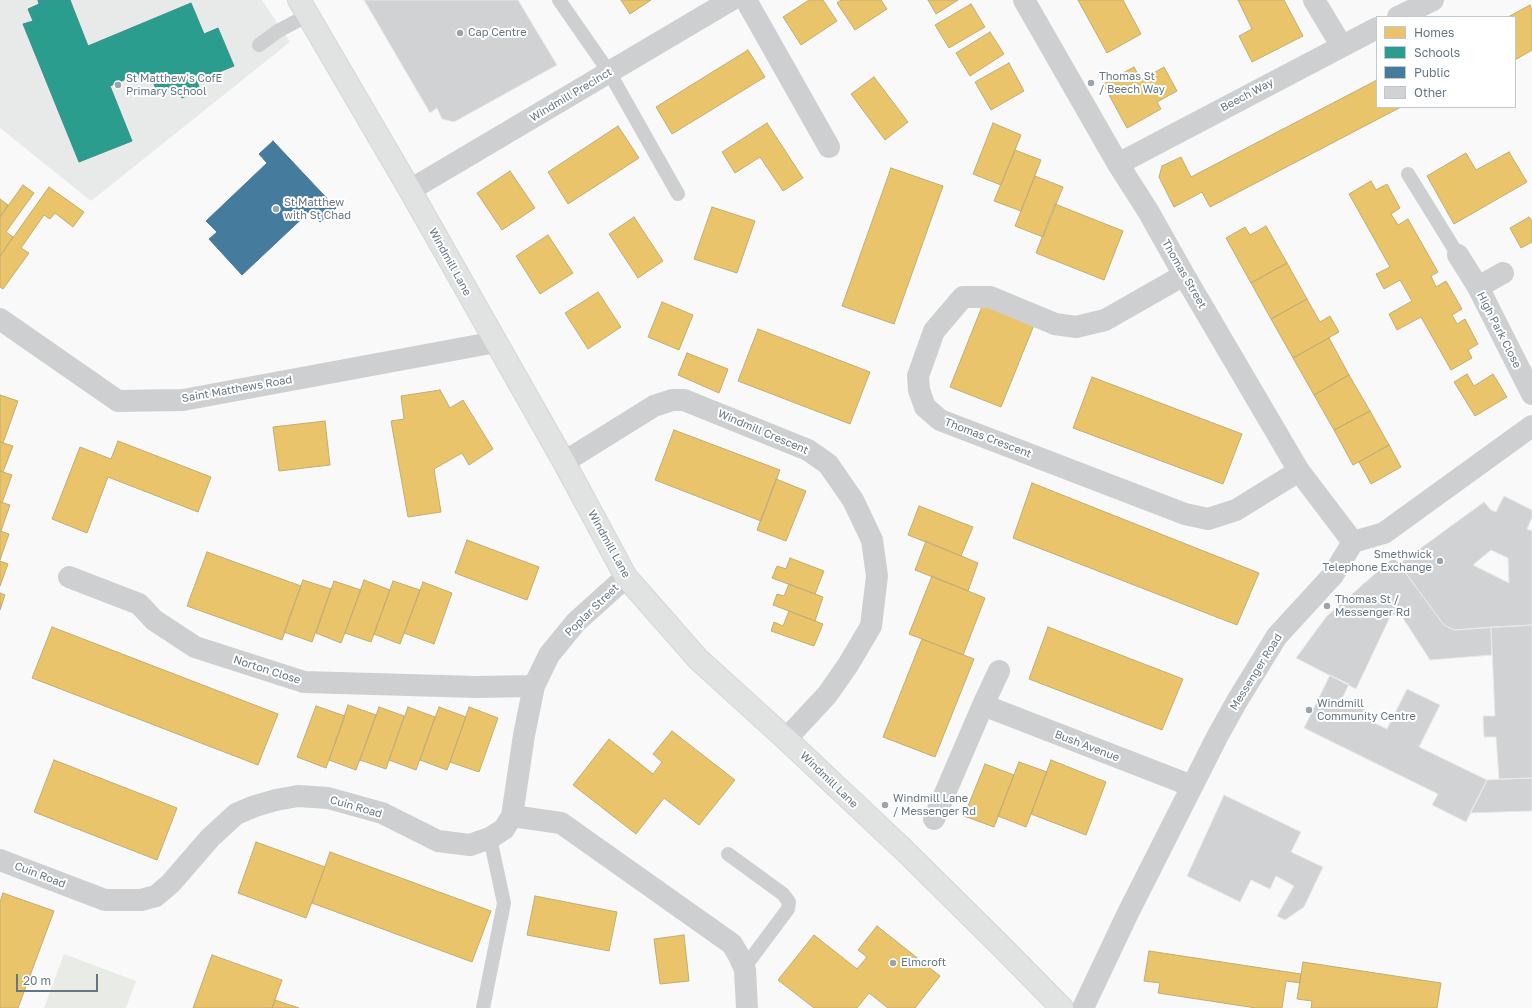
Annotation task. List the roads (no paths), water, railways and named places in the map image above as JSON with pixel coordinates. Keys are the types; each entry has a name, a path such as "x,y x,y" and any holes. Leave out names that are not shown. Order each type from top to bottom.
{"main road":[{"name":"Windmill Lane","path":"303,7 410,190 564,462 626,577 698,659 786,739 991,936 1062,1008"}],"street":[{"name":"Windmill Precinct","path":"410,190 731,0"},
{"path":"746,0 829,148"},
{"name":"Thomas Street","path":"1024,0 1118,164 1148,211 1299,471 1353,542"},
{"path":"1314,0 1341,45"},
{"path":"1400,16 1433,0"},
{"name":"Beech Way","path":"1118,164 1341,45 1376,28"},
{"name":"High Park Close","path":"1458,255 1478,288 1532,394"},
{"name":"High Park Close","path":"1478,288 1504,273"},
{"name":"Thomas Crescent","path":"1184,275 1105,320 1076,327 1056,324 990,297 963,297 934,331 920,368 918,376 919,390 925,407 940,420 1185,514 1208,519 1236,510 1299,471"},
{"name":"Saint Matthews Road","path":"0,319 118,400 183,400 496,342"},
{"name":"Windmill Crescent","path":"564,462 654,406 672,400 684,400 808,450 828,464 853,500 872,540 878,576 871,626 848,665 827,696 786,739"},
{"path":"1353,542 1384,533 1532,426"},
{"name":"Messenger Road","path":"1083,1008 1128,913 1237,701 1277,636 1333,575 1353,542"},
{"name":"Norton Close","path":"70,577 139,604 154,620 195,647 304,682 477,687 534,686"},
{"name":"Poplar Street","path":"534,686 549,656 576,622 626,577"},
{"path":"934,819 983,706 1000,671"},
{"name":"Cuin Road","path":"0,860 105,900 140,900 156,896 170,883 210,838 236,814 255,806 298,796 328,798 382,813 438,841 470,844 490,838 504,829 512,816 524,735 534,686"},
{"name":"Bush Avenue","path":"983,706 1192,786"},
{"path":"512,816 562,823 732,944 740,956 744,968 747,1008"}],"lane":[{"path":"558,0 609,72 678,194"},
{"path":"259,44 278,31 303,7"},
{"path":"1408,174 1458,255"},
{"path":"483,1008 504,903 490,838"},
{"path":"728,854 783,894 789,902 788,909 744,968"}],"place":[{"name":"Cap Centre","path":"460,33"},
{"name":"Thomas St / Beech Way","path":"1091,83"},
{"name":"St Matthew's CofE Primary School","path":"118,85"},
{"name":"St Matthew with St Chad","path":"276,209"},
{"name":"Smethwick Telephone Exchange","path":"1440,561"},
{"name":"Thomas St / Messenger Rd","path":"1327,606"},
{"name":"Windmill Community Centre","path":"1309,710"},
{"name":"Windmill Lane / Messenger Rd","path":"885,805"},
{"name":"Elmcroft","path":"893,963"}]}
